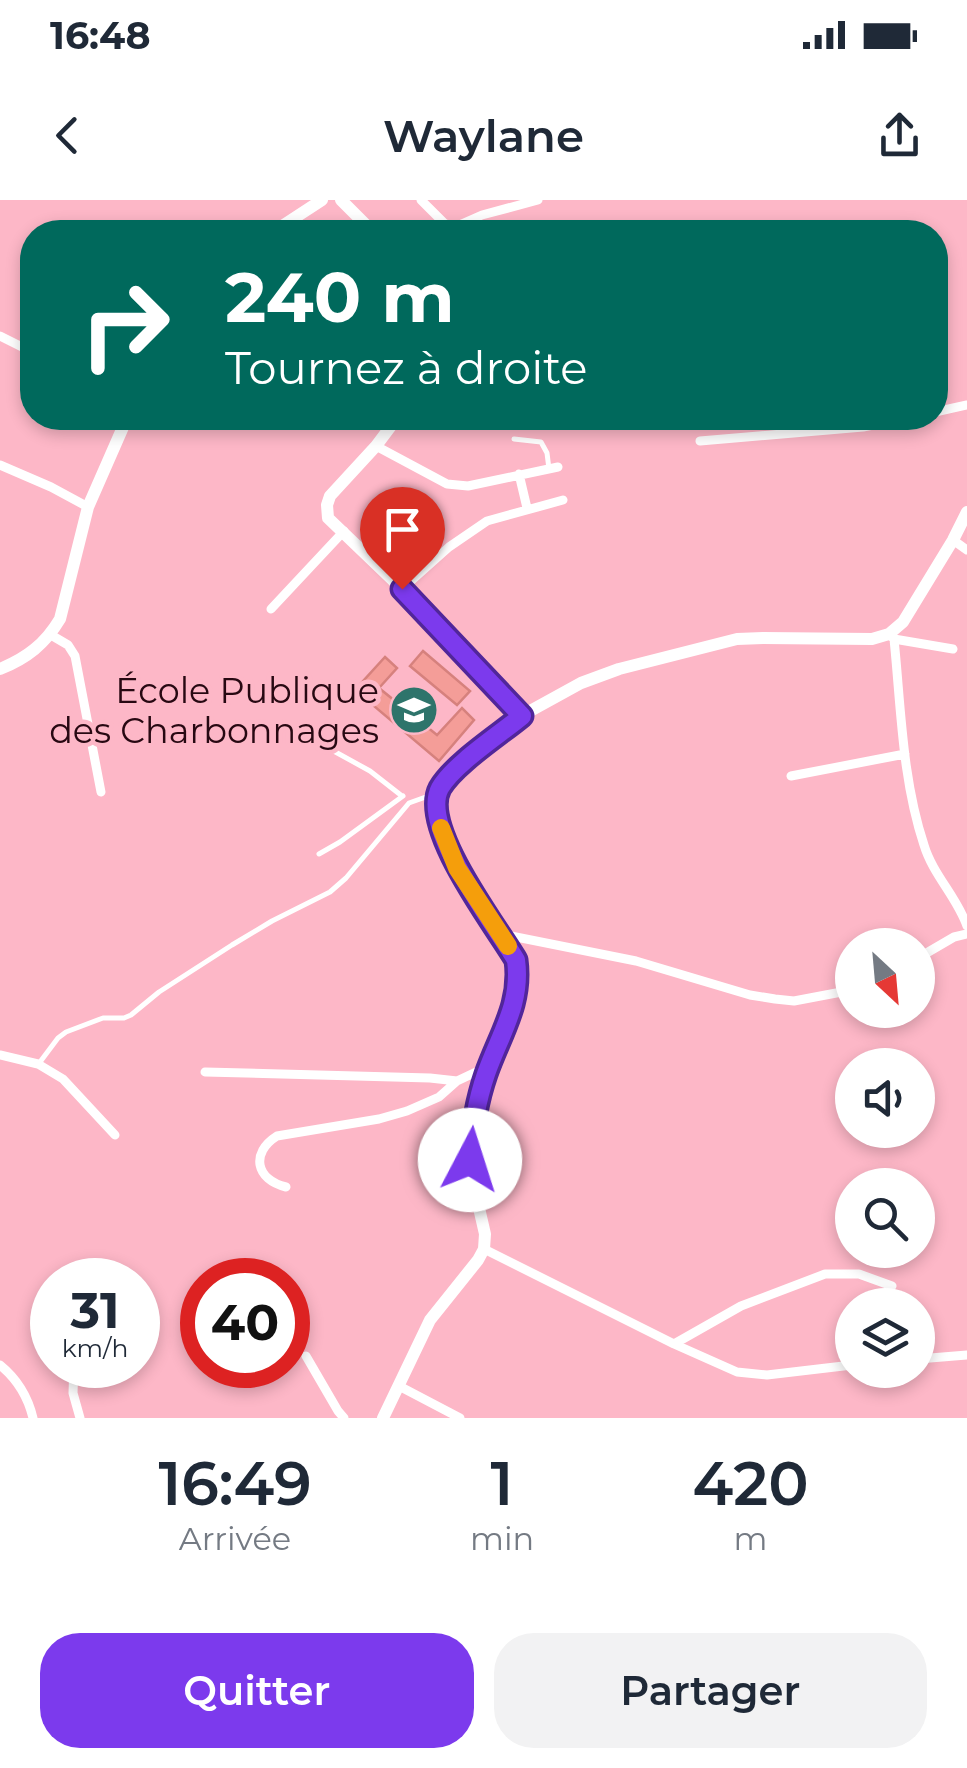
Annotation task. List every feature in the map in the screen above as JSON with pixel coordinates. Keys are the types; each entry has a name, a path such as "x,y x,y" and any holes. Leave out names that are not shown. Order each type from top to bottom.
{"street":[{"path":"291,220 322,200"},
{"path":"340,200 361,220"},
{"path":"421,200 442,220"},
{"path":"470,220 538,200"},
{"path":"0,669 38,649 50,635 63,609 88,507 122,430"},
{"path":"389,430 330,496 328,518 402,589 522,716"},
{"path":"700,442 830,430"},
{"path":"376,446 446,484 468,486 554,468"},
{"path":"0,465 52,486 88,507"},
{"path":"519,474 527,508"},
{"path":"402,589 487,520 563,500"},
{"path":"967,512 892,636 905,754 924,848 967,926"},
{"path":"271,609 344,531"},
{"path":"953,540 967,550"},
{"path":"50,635 76,656 101,792"},
{"path":"383,1418 430,1320 484,1249 485,1234 470,1160 474,1116 518,988 516,960 457,868 440,827 437,793 447,778 522,716 581,683 716,643 763,638 892,636 952,649"},
{"path":"790,776 905,754"},
{"path":"501,934 636,962 750,995 794,1001 835,994"},
{"path":"935,948 954,936 967,934"},
{"path":"0,1055 38,1064 63,1079 115,1135"},
{"path":"205,1072 457,1081"},
{"path":"286,1188 267,1178 260,1167 264,1144 277,1136 406,1111 439,1098 457,1081 476,1072 486,1073"},
{"path":"484,1249 737,1372 754,1375 835,1367"},
{"path":"674,1344 742,1306 825,1274 859,1274 892,1286"},
{"path":"935,1358 967,1355"},
{"path":"310,1363 344,1418"},
{"path":"0,1364 17,1383 33,1418"},
{"path":"398,1386 460,1418"},
{"path":"73,1388 80,1418"}],"lane":[{"path":"514,439 541,442 554,468"},
{"path":"330,748 370,771 409,803"},
{"path":"38,1064 66,1032 103,1018 131,1015 159,992 258,929 339,886 409,803 437,793"},
{"path":"319,854 403,796"}],"building":[{"path":"423,651 470,691 457,705 410,666"},
{"path":"385,657 397,668 379,688 437,735 462,708 474,720 439,761 355,690"}],"slow traffic":[{"path":"441,828 457,868 508,946"}],"place":[{"name":"École Publique des Charbonnages","path":"414,710"}],"route":[{"path":"402,589 522,716 447,778 437,793 440,827 457,868 516,960 518,975 518,988 476,1102 470,1160"}]}
